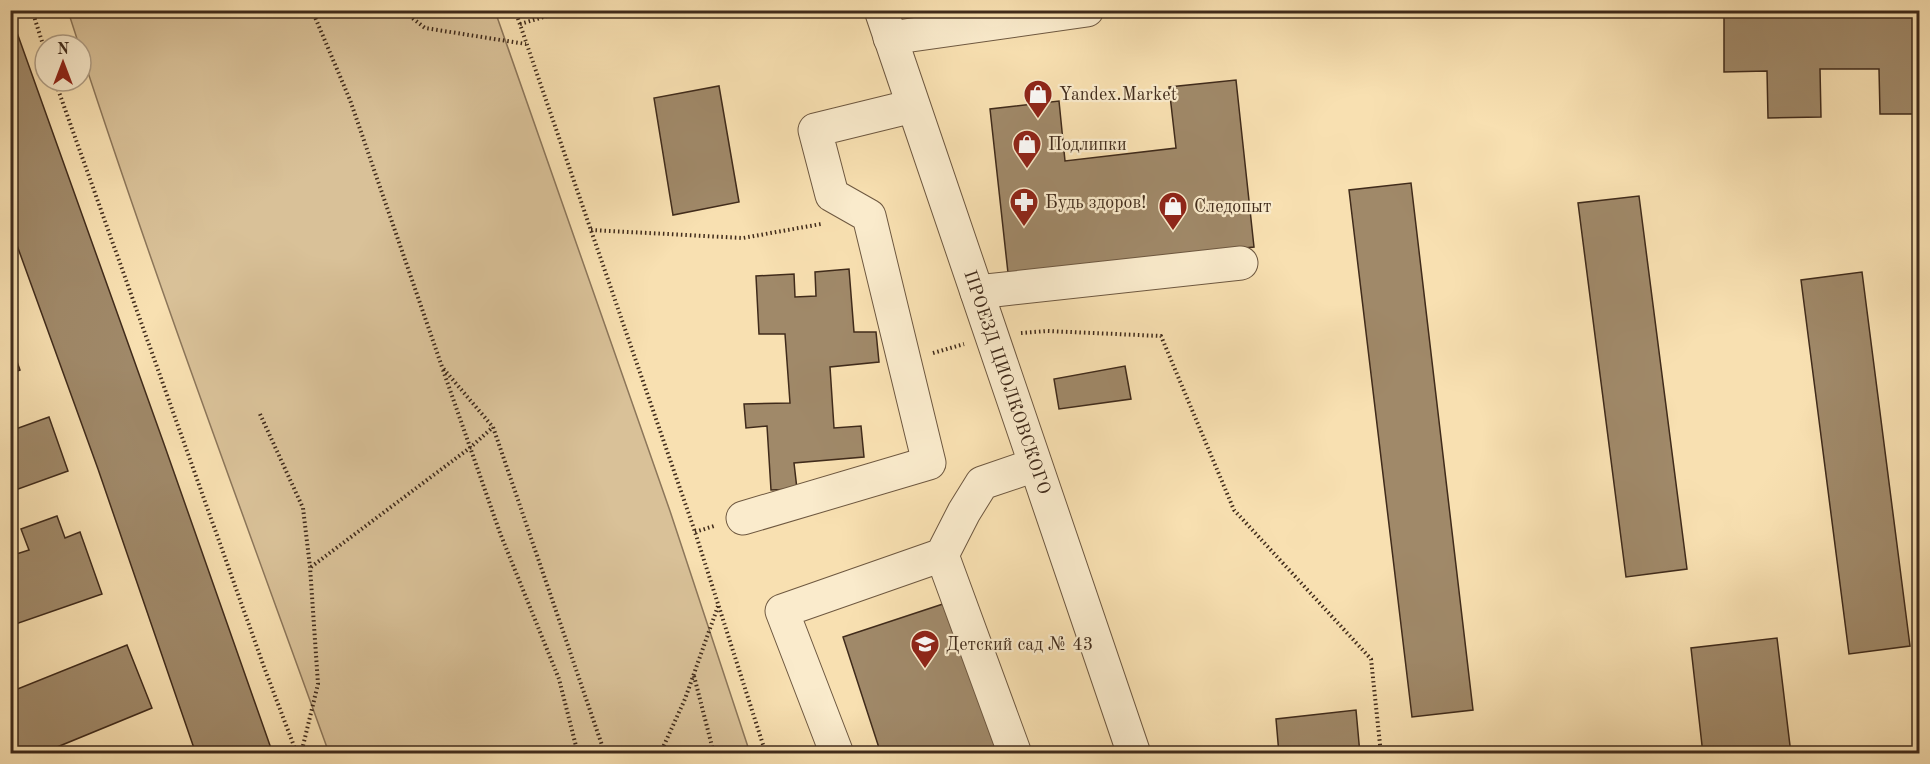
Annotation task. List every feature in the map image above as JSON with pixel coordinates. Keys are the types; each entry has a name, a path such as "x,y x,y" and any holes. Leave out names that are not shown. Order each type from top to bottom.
{"street":[{"path":"885,24 1087,10"},
{"name":"ПРОЕЗД ЦИОЛКОВСКОГО","path":"885,24 1134,753"},
{"path":"743,518 929,463 869,216 832,195 815,130 913,106"},
{"path":"976,292 1241,263"},
{"path":"837,753 782,611 942,555 982,483 1035,465"},
{"path":"942,555 1015,753"}],"path":[{"path":"32,10 39,33"},
{"path":"312,10 350,100 500,533 559,679 578,753"},
{"path":"402,10 425,27 526,45"},
{"path":"515,10 718,605 766,753"},
{"path":"520,24 564,10"},
{"path":"59,93 264,667 299,753"},
{"path":"591,230 743,238 823,224"},
{"path":"904,363 991,336 1047,331 1161,336 1234,510 1371,659 1381,753"},
{"path":"442,367 493,428 605,753"},
{"path":"260,414 303,508 310,567 318,684 299,753"},
{"path":"310,567 471,447 493,428"},
{"path":"660,753 685,699 718,605"},
{"path":"694,674 714,753"}],"shaded area":[{"path":"68,11 495,11 670,511 750,753 329,753 171,315 93,87 93,33 75,33"}],"building":[{"path":"1724,10 1920,10 1920,114 1880,114 1879,69 1820,69 1821,117 1768,118 1767,71 1724,72"},
{"path":"10,13 33,77 33,93 39,93 273,754 196,754 98,469 10,226"},
{"path":"1236,80 1254,247 1008,273 990,109 1059,101 1065,161 1176,148 1169,87"},
{"path":"719,86 739,202 673,215 654,98"},
{"path":"1411,183 1473,710 1412,717 1349,190"},
{"path":"1639,196 1687,569 1626,577 1578,203"},
{"path":"849,269 854,332 876,332 879,362 830,367 834,428 861,426 864,457 794,463 797,489 771,490 767,426 746,428 744,404 790,403 785,334 759,334 756,276 794,274 795,297 816,296 815,272"},
{"path":"1862,272 1910,646 1849,654 1801,280"},
{"path":"10,342 20,370 10,374"},
{"path":"1125,366 1131,399 1059,409 1054,379"},
{"path":"49,417 68,471 10,492 10,431"},
{"path":"57,516 65,538 80,532 102,594 10,626 10,556 29,550 21,529"},
{"path":"952,601 1003,754 881,754 843,637"},
{"path":"1777,638 1791,754 1703,754 1691,648"},
{"path":"127,645 152,708 45,752 46,754 10,754 10,692"},
{"path":"1356,710 1360,754 1279,754 1276,719"}],"place":[{"name":"Yandex.Market","path":"1038,120"},
{"name":"Подлипки","path":"1027,170"},
{"name":"Будь здоров!","path":"1024,228"},
{"name":"Следопыт","path":"1173,232"},
{"name":"Детский сад № 43","path":"925,670"}]}
